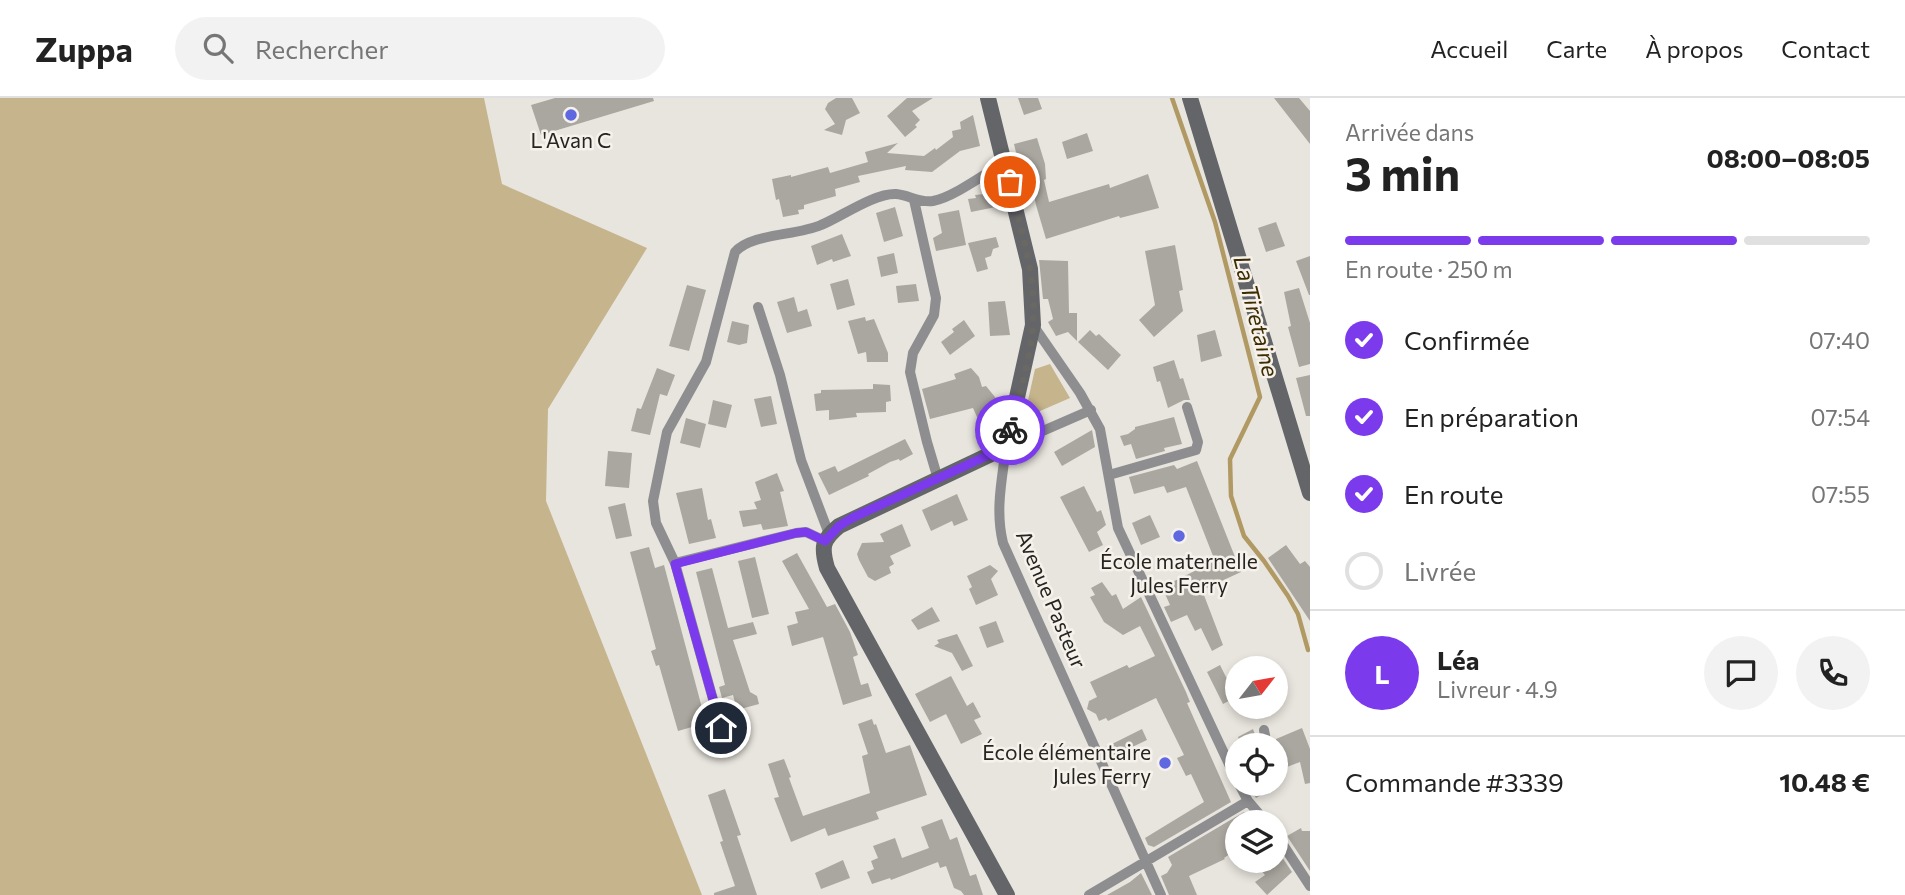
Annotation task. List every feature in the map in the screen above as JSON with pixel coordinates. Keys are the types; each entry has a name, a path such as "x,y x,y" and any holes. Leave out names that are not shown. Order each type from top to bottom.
{"main road":[{"name":"Avenue Pasteur","path":"988,98 1030,269 1033,325 1006,447"},
{"path":"1190,98 1310,493"},
{"path":"1006,447 852,518 827,537 822,551 827,568 1007,895"}],"street":[{"path":"721,728 675,564 656,523 653,501 667,432 706,362 735,252 749,241 820,226 877,199 896,194 914,200 933,201 947,196 1005,162"},
{"path":"914,200 936,298 934,316 913,352 911,372 938,479"},
{"path":"758,307 780,375 801,460 827,537"},
{"path":"1033,325 1091,410 1100,429 1118,528 1225,754"},
{"path":"1108,475 1196,450 1198,442 1187,407"},
{"path":"1006,447 1091,410"},
{"name":"Avenue Pasteur","path":"1006,447 998,505 1003,543 1161,895"},
{"path":"675,564 796,533 806,532 827,537"},
{"path":"1246,796 1256,810"},
{"path":"1089,895 1248,801"},
{"path":"1288,853 1310,886"}],"shaded area":[{"path":"0,98 484,98 502,184 647,248 548,409 546,501 702,895 0,895"},
{"path":"1050,364 1070,398 1024,418 1035,369"}],"building":[{"name":"L'Avan C","path":"555,98 653,98 654,101 541,135 531,105"},
{"path":"836,98 852,98 860,113 846,120 842,135 824,130 835,124 825,109 828,103"},
{"path":"907,98 933,98 912,111 920,120 915,125 917,127 905,137 887,116"},
{"path":"1018,98 1038,98 1042,109 1024,115"},
{"path":"1274,98 1299,98 1310,111 1310,144"},
{"path":"973,115 980,146 960,151 932,172 905,170 906,166 858,176 860,182 835,189 836,196 804,205 804,209 798,210 799,214 783,217 772,179 828,167 830,173 868,162 865,152 898,143 887,153 924,156 953,137 952,131 961,129 960,122"},
{"path":"1087,133 1093,151 1067,159 1062,142"},
{"path":"1037,138 1045,164 1044,180 1049,202 1109,184 1110,188 1148,174 1159,208 1120,218 1119,216 1046,239 1029,172 1025,172 1022,165 1019,165 1014,144"},
{"path":"993,193 996,207 971,212 968,199 976,198 975,195"},
{"path":"895,207 903,236 884,242 876,213"},
{"path":"959,210 966,245 936,251 933,238 942,233 938,214"},
{"path":"1276,222 1285,246 1266,252 1258,228"},
{"path":"842,234 851,256 817,265 811,246"},
{"path":"996,237 999,247 993,249 991,256 985,258 988,269 977,272 968,243"},
{"path":"1175,245 1183,290 1179,291 1183,311 1154,337 1139,320 1155,305 1145,251"},
{"path":"894,253 898,273 881,277 877,257"},
{"path":"1310,256 1310,295 1309,295 1296,261"},
{"path":"1039,260 1068,261 1069,313 1077,313 1077,341 1068,332 1056,336 1048,322 1053,319 1048,299 1043,299"},
{"path":"848,279 855,305 837,310 830,284"},
{"path":"916,284 919,301 898,303 896,286"},
{"path":"687,285 706,290 689,351 669,346"},
{"path":"1299,288 1310,323 1310,364 1299,367 1288,327 1291,326 1284,292"},
{"path":"794,297 798,312 807,309 812,326 787,333 777,302"},
{"path":"1005,301 1010,335 990,336 988,302"},
{"path":"865,317 866,321 874,319 888,353 888,362 867,362 866,352 858,354 848,321"},
{"path":"964,320 975,336 950,355 941,342"},
{"path":"732,321 749,325 747,343 739,345 727,342"},
{"path":"1090,330 1096,336 1099,334 1121,355 1108,370 1078,342"},
{"path":"1215,330 1222,356 1201,362 1197,335"},
{"path":"1174,360 1190,400 1168,408 1153,367"},
{"path":"657,368 675,375 667,396 660,394 650,435 631,431 637,408 641,409"},
{"path":"971,368 979,377 982,387 986,386 1004,408 977,417 973,408 930,419 922,389 956,379 954,374"},
{"path":"1310,375 1310,416 1306,416 1296,378"},
{"path":"873,384 890,385 891,401 886,402 886,412 856,413 857,417 829,420 829,410 816,411 814,394 821,393 821,390 873,389"},
{"path":"771,396 777,424 761,427 754,399"},
{"path":"713,400 732,405 726,428 708,424"},
{"path":"1174,417 1182,444 1136,459 1131,444 1124,446 1120,436 1128,434 1135,427"},
{"path":"686,418 706,424 700,448 680,443"},
{"path":"1092,430 1095,447 1062,466 1054,452"},
{"path":"905,439 913,454 900,461 890,462 868,474 869,476 829,495 818,473 835,466 838,472"},
{"path":"608,451 632,453 629,488 605,486"},
{"path":"1197,461 1241,572 1202,590 1223,645 1212,651 1201,628 1195,631 1187,615 1171,622 1164,607 1170,605 1162,587 1215,561 1186,487 1167,493 1164,486 1134,494 1129,477 1174,465 1177,469"},
{"path":"777,473 784,491 780,492 788,526 763,530 761,524 743,527 739,511 757,509 754,502 761,500 755,482"},
{"path":"1084,486 1097,512 1101,510 1106,525 1097,532 1103,545 1089,552 1060,497"},
{"path":"702,488 708,520 711,519 716,538 689,544 676,493"},
{"path":"957,494 968,520 954,526 952,521 931,531 922,510"},
{"path":"625,503 632,536 616,539 608,507"},
{"path":"1150,515 1160,537 1141,545 1132,523"},
{"path":"902,524 911,546 890,556 894,564 889,567 891,573 875,581 868,577 859,560 857,554 862,543 884,542 880,534"},
{"path":"1286,545 1300,564 1305,561 1310,567 1310,621 1268,558"},
{"path":"649,547 655,568 664,565 706,723 678,731 659,665 656,666 651,651 656,649 630,552"},
{"path":"797,553 827,607 835,604 850,632 858,655 853,657 861,685 868,683 872,696 843,705 823,637 792,646 787,626 798,623 795,612 809,609 782,561"},
{"path":"755,557 769,614 752,618 738,561"},
{"path":"990,565 998,571 991,579 998,595 976,605 967,576"},
{"path":"712,568 728,628 753,622 757,634 733,640 750,692 757,696 759,704 737,710 733,695 722,698 719,687 725,685 696,572"},
{"path":"1102,582 1112,596 1116,594 1123,609 1141,597 1186,692 1190,702 1187,703 1225,788 1225,796 1228,796 1231,802 1154,847 1148,845 1145,838 1204,802 1191,774 1186,776 1177,758 1184,755 1156,698 1108,721 1106,718 1099,721 1096,714 1087,709 1089,701 1097,697 1090,682 1155,656 1140,626 1123,635 1104,622 1090,597 1095,595 1091,588"},
{"path":"932,607 940,621 918,630 911,620"},
{"path":"996,621 1004,642 987,648 979,627"},
{"path":"957,634 973,666 962,671 952,653 934,646 939,643 937,640"},
{"path":"1220,665 1225,675 1225,703 1223,704 1207,672"},
{"path":"951,676 967,706 973,702 981,717 974,720 982,734 961,744 946,714 930,722 915,694"},
{"path":"872,719 886,753 910,745 927,795 876,812 879,819 828,836 825,828 791,842 774,798 779,797 768,764 784,759 803,816 870,793 862,756 868,754 858,724"},
{"path":"1302,728 1310,749 1310,783 1305,784 1300,762 1288,767 1288,734"},
{"path":"1142,729 1147,740 1109,758 1104,748"},
{"path":"725,789 757,895 714,895 735,886 708,795"},
{"path":"942,819 950,840 957,837 970,876 976,874 983,895 964,895 954,888 946,866 940,868 938,862 891,880 890,878 872,884 867,872 874,869 871,861 878,858 873,846 895,838 902,858 929,848 921,827"},
{"path":"1225,823 1225,859 1189,876 1197,895 1169,895 1161,876 1167,873 1172,865 1168,857"},
{"path":"1301,828 1302,831 1310,831 1310,871 1288,838"},
{"path":"843,860 850,878 821,889 815,873"},
{"path":"1288,866 1292,872 1267,895 1255,882 1265,875 1263,873 1288,873"},
{"path":"1141,873 1152,895 1107,895 1130,882"}],"waterway":[{"name":"La Tiretaine","path":"1172,98 1215,222 1260,397 1230,459 1231,496 1244,536 1264,561 1298,614 1308,650"}],"way so far":[{"path":"1010,182 1033,293 1033,325 1027,362 1010,430"}],"place":[{"name":"L'Avan C","path":"571,115"},
{"name":"École maternelle Jules Ferry","path":"1179,536"},
{"name":"École élémentaire Jules Ferry","path":"1165,763"}],"route":[{"path":"721,728 675,564 796,533 806,532 825,541 829,534 852,518 1006,447 1010,430"}]}
